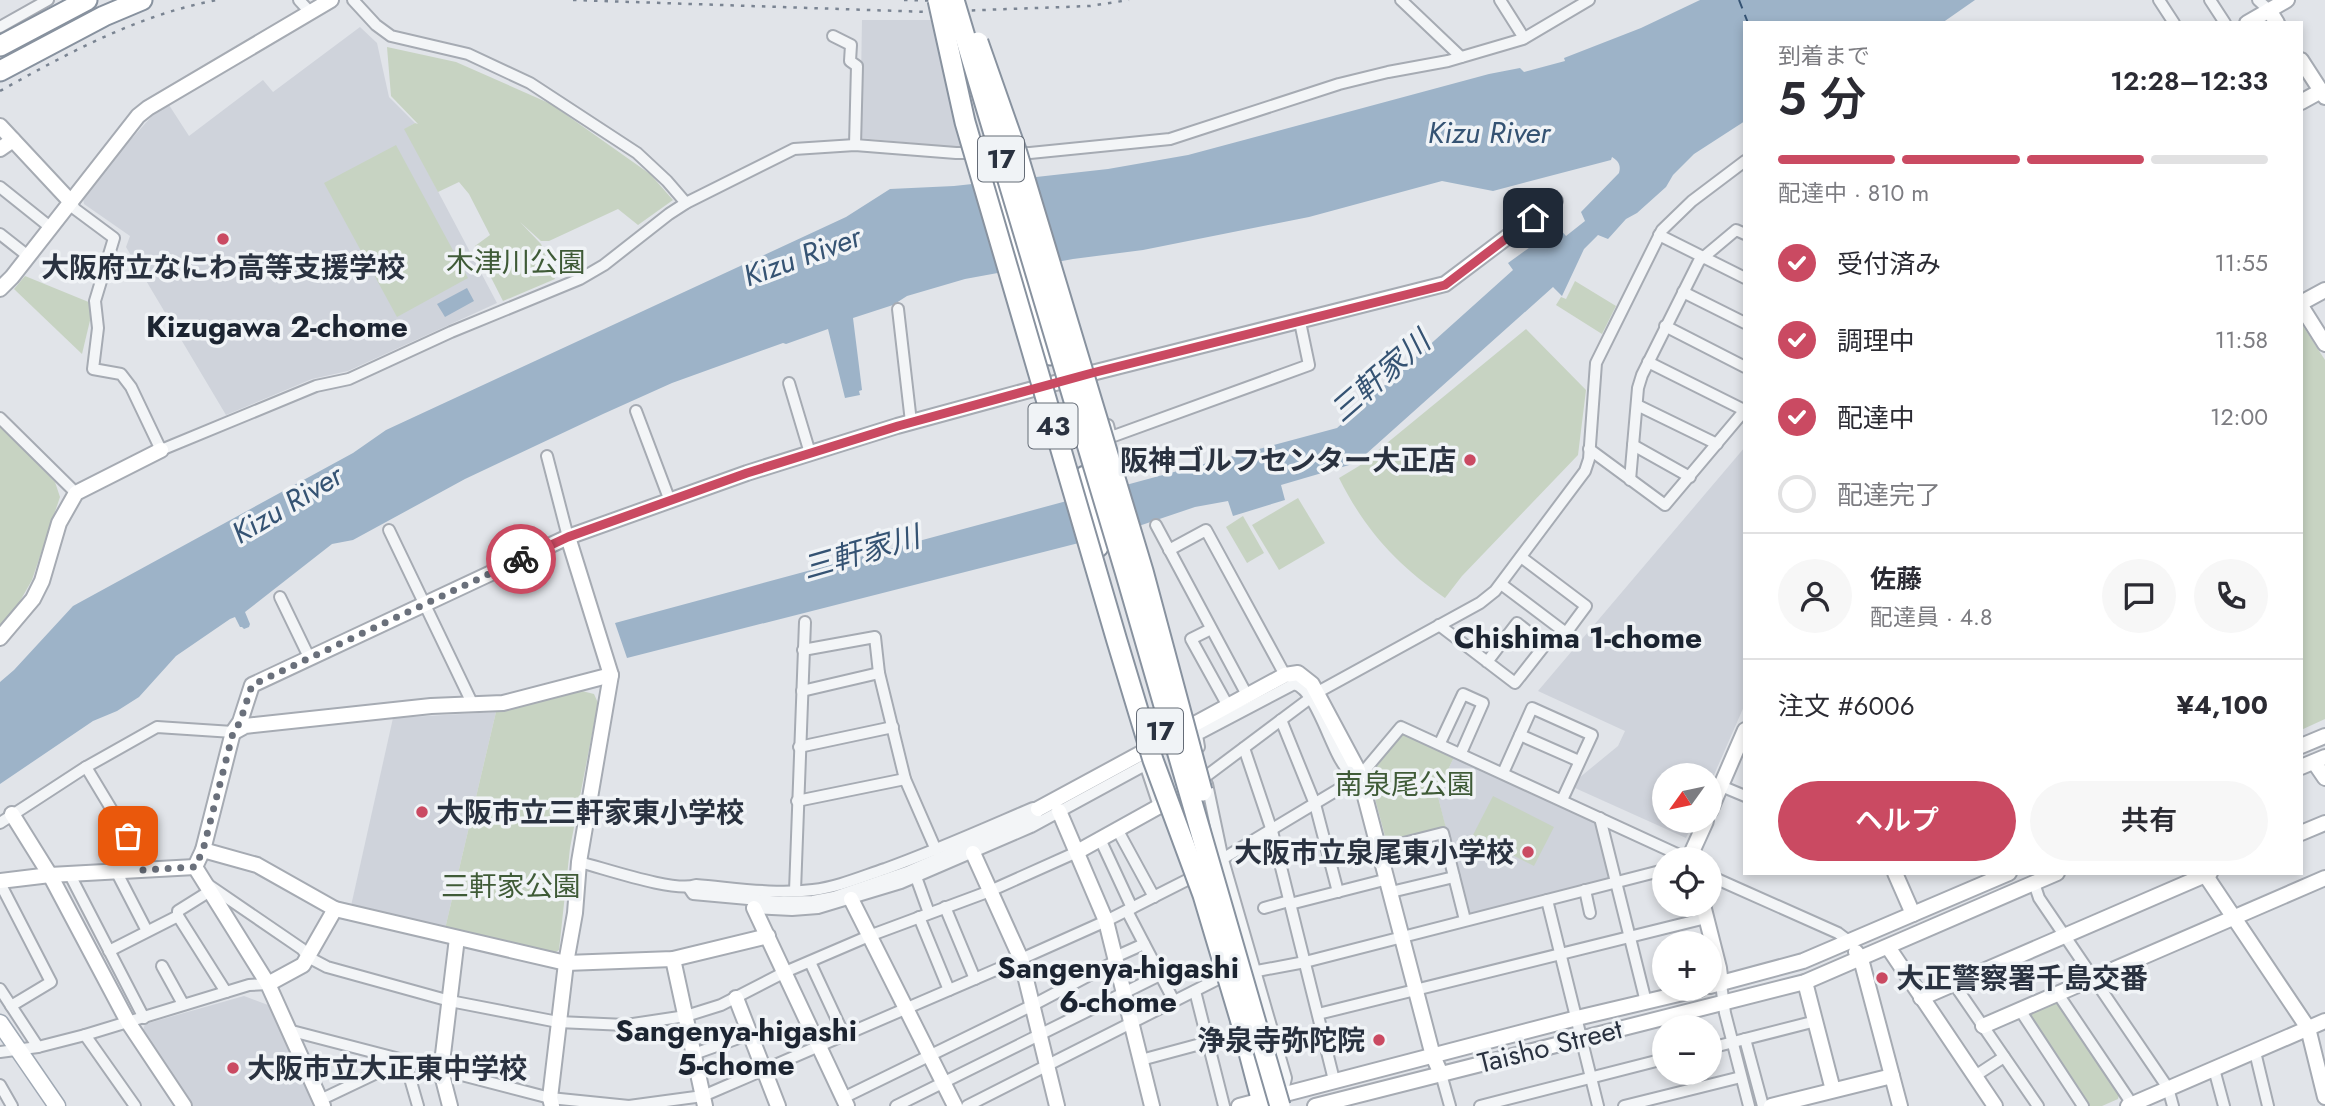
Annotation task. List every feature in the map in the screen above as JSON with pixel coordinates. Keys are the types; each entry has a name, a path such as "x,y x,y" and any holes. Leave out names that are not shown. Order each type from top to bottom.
{"highway":[{"path":"0,46 87,0"},
{"path":"0,59 115,0"},
{"path":"0,71 93,21 142,0"},
{"name":"43","path":"938,0 978,165 1153,761 1194,867 1241,1022 1271,1102"},
{"name":"17","path":"945,0 1027,271 1033,300 1089,471 1271,1102"},
{"name":"17","path":"954,0 1077,410 1089,471"},
{"name":"43","path":"963,0 1014,142 1192,729 1219,865 1260,1008 1271,1102"},
{"path":"970,20 1038,259 1050,318"},
{"path":"958,87 1033,300"},
{"path":"1010,155 1055,301 1077,410"},
{"path":"978,165 1001,225 1017,278 1050,355"},
{"path":"1089,471 1129,552 1162,661 1192,729"},
{"path":"1089,471 1094,529 1147,740"}],"main road":[{"path":"0,1023 57,1106"}],"street":[{"path":"0,27 48,0"},
{"path":"299,0 310,12"},
{"path":"0,289 138,116 331,0"},
{"path":"353,0 376,25 391,36 468,54 530,83 637,153 686,203"},
{"path":"1401,0 1461,57"},
{"path":"1500,0 1524,38"},
{"path":"0,638 33,599 42,581 60,523 75,493 161,450 316,386 349,379 451,331 580,279 604,265 686,203 794,149 855,145 956,153 1030,153 1170,139 1339,84 1461,57 1524,38 1589,0"},
{"path":"2159,0 2173,21"},
{"path":"2210,0 2224,21"},
{"path":"2250,21 2287,0"},
{"path":"833,36 851,45 850,61 857,66 855,145"},
{"path":"2303,63 2323,94 2303,101"},
{"path":"0,127 75,209 114,238 95,301 98,328 93,369 121,374 161,450"},
{"path":"0,149 13,141"},
{"path":"1205,777 1313,695 1488,597 1501,584 1585,471 1596,363 1659,236 1667,224 1692,201 1743,163"},
{"path":"0,187 50,227"},
{"path":"195,867 203,850 233,733 240,722 252,685 309,657 568,537 747,473 911,422 1092,373 1445,285 1555,201"},
{"path":"1630,480 1637,388 1648,362 1702,257 1736,230 1743,233"},
{"path":"0,234 28,256"},
{"path":"1659,236 1743,277"},
{"path":"2303,304 2325,289"},
{"path":"1683,292 1743,322"},
{"path":"2303,308 2325,344"},
{"path":"898,309 911,422"},
{"path":"1092,373 1111,437 1310,365 1300,322"},
{"path":"1665,326 1743,366"},
{"path":"1648,362 1743,410"},
{"path":"789,383 810,453"},
{"path":"1637,405 1717,444"},
{"path":"636,411 670,501"},
{"path":"1589,449 1665,505 1743,411"},
{"path":"0,418 75,493"},
{"path":"1633,445 1690,477"},
{"path":"547,456 568,537 611,675 579,862 575,913 558,1022 551,1102"},
{"path":"1156,525 1247,695"},
{"path":"389,530 473,705"},
{"path":"1169,550 1206,530 1285,674"},
{"path":"1501,584 1566,633 1580,615 1586,606 1521,557"},
{"path":"280,597 309,657"},
{"path":"795,891 804,622"},
{"path":"1439,625 1515,684 1545,646 1517,623 1487,662"},
{"path":"1211,629 1191,639 1228,706"},
{"path":"803,650 874,637 879,673 905,779 936,850"},
{"path":"802,691 879,673"},
{"path":"689,888 693,894 793,902 823,899 907,872 1035,816 1038,809 1147,740 1228,706 1285,674 1298,673 1303,676 1359,777 1390,885 1433,1056 1450,1106"},
{"path":"184,1106 128,1022 50,875 6,819 86,767 157,727 233,733 245,726 431,706 503,703 611,675"},
{"path":"1147,740 1163,804 1245,1061 1271,1102 1286,1078 1223,860 1197,735 1192,729 1289,685 1299,685 1313,695"},
{"path":"1440,743 1463,694 1483,704 1461,753"},
{"path":"1503,773 1532,708 1538,710 1592,735 1562,800"},
{"path":"1282,720 1315,804 1338,892"},
{"path":"799,747 893,727"},
{"path":"288,1030 551,1102 629,1106 704,1101 764,1070 1021,960 1189,879 1359,777 1401,727 1664,847"},
{"path":"1520,735 1579,761"},
{"path":"1722,784 1743,735"},
{"path":"2303,745 2325,736"},
{"path":"1244,748 1272,831 1334,1080"},
{"path":"2313,762 2325,778"},
{"path":"1144,944 1033,1005 930,1055 841,1103 819,1046 754,908 818,908 916,877 1059,811 1143,766 1147,769 1163,804"},
{"path":"86,767 142,860 143,870"},
{"path":"797,801 905,779"},
{"path":"1722,786 1743,795"},
{"path":"207,887 302,949 308,957 327,967 450,1001 558,1022 626,1025 687,1016 721,1005 785,972 869,936 990,891 1077,852 1163,804"},
{"path":"579,862 662,884 689,888 696,885 795,891 831,887 936,850 1033,808 1038,809"},
{"path":"1059,811 1106,921 1152,1106"},
{"path":"1600,818 1646,1002"},
{"path":"2303,832 2325,823"},
{"path":"1117,829 1154,897"},
{"path":"1380,849 1443,834 1465,920"},
{"path":"1100,839 1144,944 1174,1001"},
{"path":"203,850 257,866 335,909 566,963 673,958 768,936"},
{"path":"973,853 1021,960 1057,1106"},
{"path":"11,1006 51,982 0,882 50,875 195,867"},
{"path":"195,867 268,984 321,1103 404,1061"},
{"path":"116,871 147,931"},
{"path":"1256,971 1305,962 1652,873"},
{"path":"70,875 144,1017"},
{"path":"1896,875 1913,915"},
{"path":"1722,983 1803,961 1850,943 2003,875"},
{"path":"1921,998 2204,875"},
{"path":"2207,875 2233,919 2308,1028 2325,1097"},
{"path":"916,877 924,915 949,990"},
{"path":"1264,908 1338,892 1454,877"},
{"path":"2032,878 2039,898 2168,1088 2173,1106"},
{"name":"Taisho Street","path":"1315,1106 1360,1100 1441,1074 1805,982 1888,947 2032,878"},
{"path":"1722,881 1838,933 1850,943 1861,959 1900,1106"},
{"path":"1983,1026 2324,881"},
{"path":"207,887 178,911 178,916 226,992"},
{"path":"1585,890 1590,913"},
{"path":"851,899 955,1106"},
{"path":"1547,900 1598,1106"},
{"path":"945,907 975,979"},
{"path":"0,1052 38,1047 249,985 268,984 303,965 335,909"},
{"path":"109,951 178,916"},
{"path":"1318,1014 1630,936 1686,917"},
{"path":"450,1106 441,1070 457,938"},
{"path":"1888,947 1995,1106"},
{"path":"673,958 704,1101"},
{"path":"810,962 844,1035"},
{"path":"162,966 183,1004"},
{"path":"896,1106 1160,975"},
{"path":"967,1106 1220,978"},
{"path":"1805,982 1816,1021 1827,1096"},
{"path":"1954,984 2038,1106"},
{"path":"0,989 38,1047"},
{"path":"1195,991 1224,1106"},
{"path":"2058,994 2128,1098 2129,1106 2325,1021"},
{"path":"736,998 778,1106"},
{"name":"Taisho Street","path":"1239,1106 1271,1102 1334,1080 1652,1001"},
{"path":"1723,1003 1749,1106"},
{"path":"2020,1010 2083,1106"},
{"path":"1722,1045 1816,1021"},
{"path":"694,1054 750,1034"},
{"path":"85,1035 135,1106"},
{"path":"1745,1038 1763,1106"},
{"path":"1141,1060 1208,1042"},
{"path":"2255,1052 2268,1106"},
{"path":"1975,1076 2004,1057"},
{"path":"404,1061 418,1106"},
{"path":"1480,1106 1652,1062"},
{"path":"2214,1069 2224,1106"},
{"path":"1771,1106 1827,1096 1892,1076"},
{"path":"1624,1106 1741,1077"},
{"path":"0,1085 12,1106"}],"shaded area":[{"path":"862,20 931,20 966,148 860,138"},
{"path":"360,27 377,43 389,97 415,123 405,129 497,303 348,371 312,379 226,415 126,247 130,236 84,204 83,198 152,116 169,105 189,136 263,80 273,92"},
{"path":"1743,449 1743,709 1719,763 1652,763 1652,823 1575,788 1579,778 1618,746 1625,731 1538,691"},
{"name":"大阪市立三軒家東小学校","path":"496,712 445,929 351,906 393,718"},
{"name":"大阪市立泉尾東小学校","path":"1455,755 1596,821 1610,876 1608,880 1470,916 1467,914 1437,793"},
{"path":"1675,833 1688,833 1686,838"},
{"name":"大阪市立大正東中学校","path":"244,996 268,1005 314,1106 193,1106 143,1030 145,1024"}],"green space":[{"name":"木津川公園","path":"387,47 456,62 551,104 650,174 673,200 638,225 618,209 549,241 541,241 520,222 541,244 555,279 503,301 475,246 490,235 469,194 459,182 438,192 404,129 418,124 391,96"},
{"path":"396,145 468,278 397,317 324,183"},
{"path":"25,276 91,303 92,312 82,354 14,289"},
{"path":"1575,281 1616,306 1602,334 1556,305 1561,297 1566,299"},
{"path":"2303,326 2325,360 2325,719 2303,729"},
{"name":"阪神ゴルフセンター大正店","path":"1526,329 1586,390 1578,455 1462,576 1445,598 1412,573 1384,545 1360,514 1339,478 1359,466"},
{"path":"0,426 55,482 60,497 32,580 15,610 0,626"},
{"path":"1298,498 1325,543 1279,570 1252,525"},
{"path":"1243,516 1264,553 1247,563 1226,527"},
{"name":"三軒家公園","path":"578,690 594,694 598,703 570,848 559,950 554,953 445,929 496,712"},
{"name":"南泉尾公園","path":"1402,734 1455,755 1437,793 1446,828 1389,842 1386,840 1370,780 1371,774"},
{"path":"1493,796 1554,827 1534,866 1473,835"},
{"path":"2051,1002 2057,1003 2119,1095 2118,1099 2102,1106 2090,1106 2027,1015"}],"water":[{"name":"Kizu River","path":"1700,0 1975,0 1945,21 1743,21 1743,122 1694,154 1673,175 1666,187 1637,213 1626,219 1608,239 1598,235 1584,249 1562,296 1553,287 1356,463 1281,485 1285,500 1233,516 1228,501 1195,507 1118,533 627,658 615,623 1337,428 1513,270 1508,263 1558,227 1566,236 1585,221 1581,212 1619,173 1620,166 1616,160 1612,157 1611,160 1493,191 1442,181 1309,217 1143,250 1073,259 965,279 907,296 893,305 853,318 862,390 859,391 860,395 845,398 828,329 672,383 465,479 353,540 332,544 245,612 249,627 240,627 235,617 230,619 176,656 139,697 117,711 93,721 0,784 0,682 73,606 353,453 386,430 846,217 890,189 954,186 1108,169 1188,155 1489,74 1520,68 1524,72 1565,61 1564,58 1641,28"},
{"path":"467,288 474,301 445,317 437,304"}],"ferry route":[{"path":"1739,0 1747,21"}],"railway":[{"path":"0,91 105,36 160,15 217,0"},
{"path":"573,0 929,12 1090,6 1129,0"},
{"path":"904,0 956,1"}],"way so far":[{"path":"128,836 142,860 143,870 195,867 203,850 233,733 240,722 252,685 521,559"}],"place":[{"name":"大阪府立なにわ高等支援学校","path":"223,239"},
{"name":"阪神ゴルフセンター大正店","path":"1470,460"},
{"name":"大阪市立三軒家東小学校","path":"422,812"},
{"name":"大阪市立泉尾東小学校","path":"1528,852"},
{"name":"大正警察署千島交番","path":"1882,978"},
{"name":"浄泉寺弥陀院","path":"1379,1040"},
{"name":"大阪市立大正東中学校","path":"233,1068"}],"district":[{"name":"Kizugawa 2-chome","path":"277,326"},
{"name":"Chishima 1-chome","path":"1578,637"},
{"name":"Sangenya-higashi 6-chome","path":"1118,984"},
{"name":"Sangenya-higashi 5-chome","path":"736,1047"}],"route":[{"path":"521,559 568,537 747,473 898,426 1092,373 1445,285 1533,218"}],"water label":[{"name":"三軒家川","path":"1380,376"},
{"name":"三軒家川","path":"861,552"}]}
